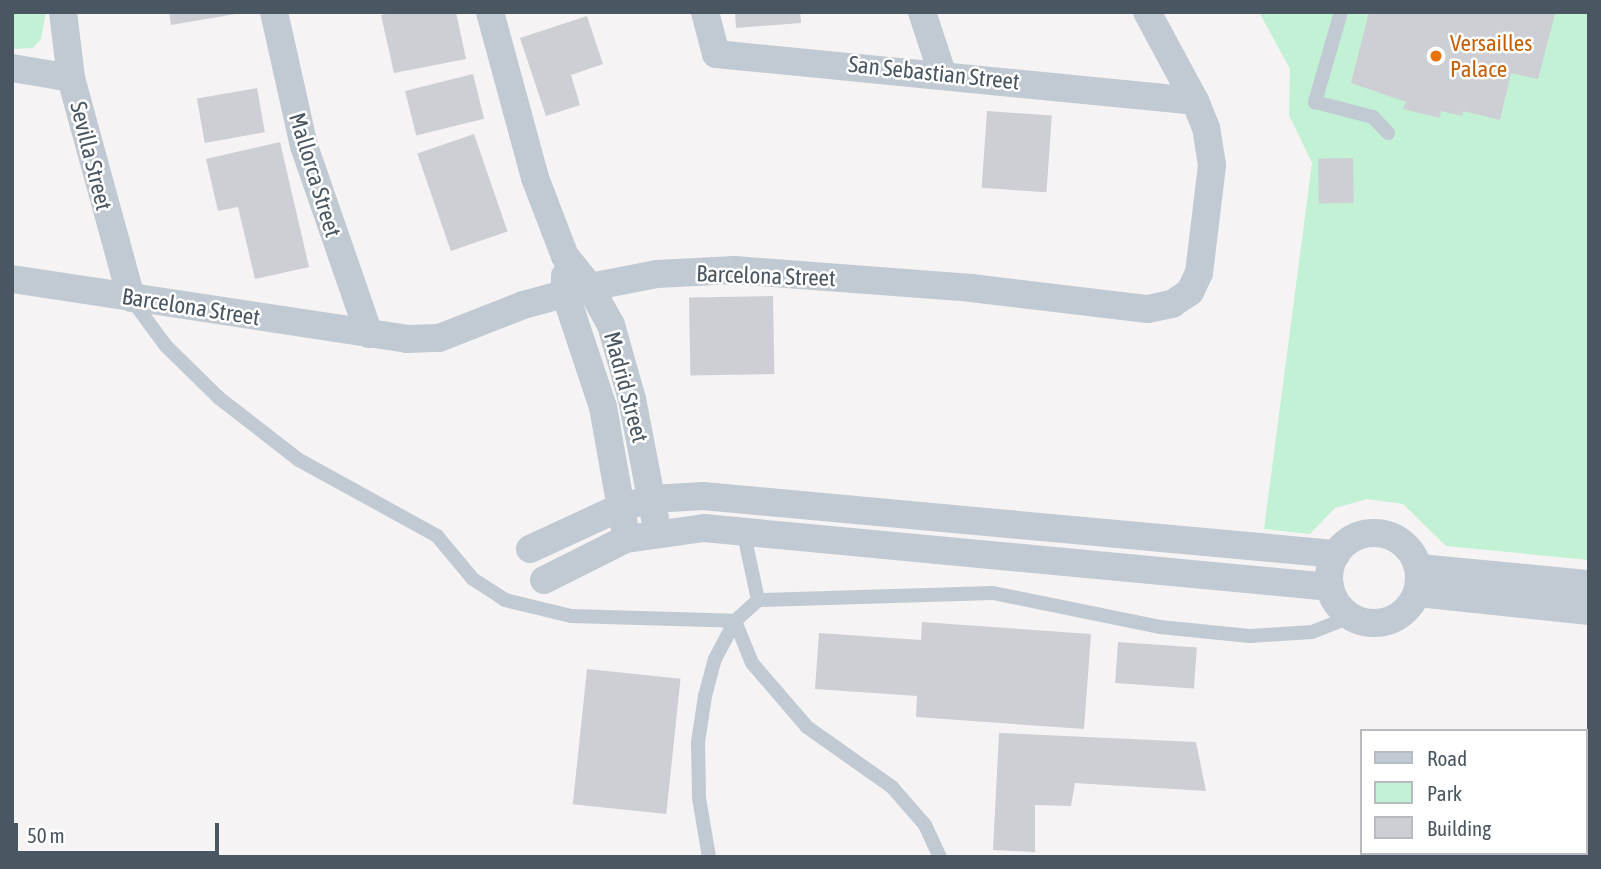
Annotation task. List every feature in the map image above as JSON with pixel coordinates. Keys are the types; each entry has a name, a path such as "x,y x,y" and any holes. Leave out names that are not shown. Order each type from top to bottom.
{"street":[{"name":"Sevilla Street","path":"63,12 71,78 131,298"},
{"name":"Mallorca Street","path":"274,12 304,146 369,334"},
{"name":"Madrid Street","path":"490,12 535,178 578,290 603,407 626,538"},
{"name":"San Sebastian Street","path":"705,12 716,54 942,73 1195,101"},
{"path":"922,12 942,73"},
{"name":"Barcelona Street","path":"12,279 369,334 439,338 578,290 657,274 734,270 971,288 1148,309 1172,304 1190,292 1199,273 1212,165 1206,128 1195,101 1147,12"},
{"path":"12,68 71,78"},
{"name":"Madrid Street","path":"578,290 611,325 657,531"},
{"path":"530,549 621,507 652,499 703,496 771,500 1336,554"},
{"path":"544,580 626,538 657,531 743,530 1330,587"},
{"path":"1381,534 1398,539 1418,580 1407,610 1390,621 1370,623 1350,617 1337,604 1330,587 1336,554 1348,542 1381,534"},
{"path":"1418,580 1589,584"},
{"path":"1418,580 1589,611"}],"lane":[{"path":"1341,12 1315,102 1373,117 1388,133"},
{"path":"131,298 166,346 219,398 299,460 437,536 474,579 505,600 571,616 735,621"},
{"path":"743,530 758,600"},
{"path":"709,857 699,798 698,742 715,659 735,621 758,600 993,593 1160,627 1250,636 1312,632 1350,617"},
{"path":"735,621 752,663 807,727 892,787 925,825 940,857"}],"green space":[{"path":"12,12 46,12 41,39 33,48 12,49"},
{"path":"1259,12 1589,12 1589,560 1446,546 1403,504 1367,499 1335,508 1310,534 1264,529 1312,163 1289,115 1290,69"}],"building":[{"path":"169,12 236,12 236,14 171,25"},
{"path":"393,12 456,12 466,59 394,73 381,15"},
{"path":"735,12 800,12 801,23 736,28"},
{"path":"1369,12 1555,14 1538,79 1511,73 1500,120 1463,111 1462,116 1441,111 1440,118 1403,109 1406,102 1351,83"},
{"path":"587,16 603,64 571,75 580,105 546,116 520,38"},
{"path":"473,74 484,119 416,136 405,91"},
{"path":"257,88 265,132 205,143 197,99"},
{"path":"987,111 1052,116 1046,192 982,188"},
{"path":"474,134 508,231 451,251 417,154"},
{"path":"280,142 309,267 255,279 238,207 218,211 206,159"},
{"path":"1353,158 1354,203 1319,204 1318,159"},
{"path":"773,296 774,374 690,375 689,297"},
{"path":"922,622 1091,634 1084,729 916,717 917,696 815,689 819,633 921,640"},
{"path":"1118,642 1197,648 1194,688 1115,683"},
{"path":"587,669 680,679 666,814 573,804"},
{"path":"999,733 1196,742 1206,791 1075,783 1071,806 1035,805 1035,852 993,850"}],"place":[{"name":"Versailles Palace","path":"1436,56"}]}
